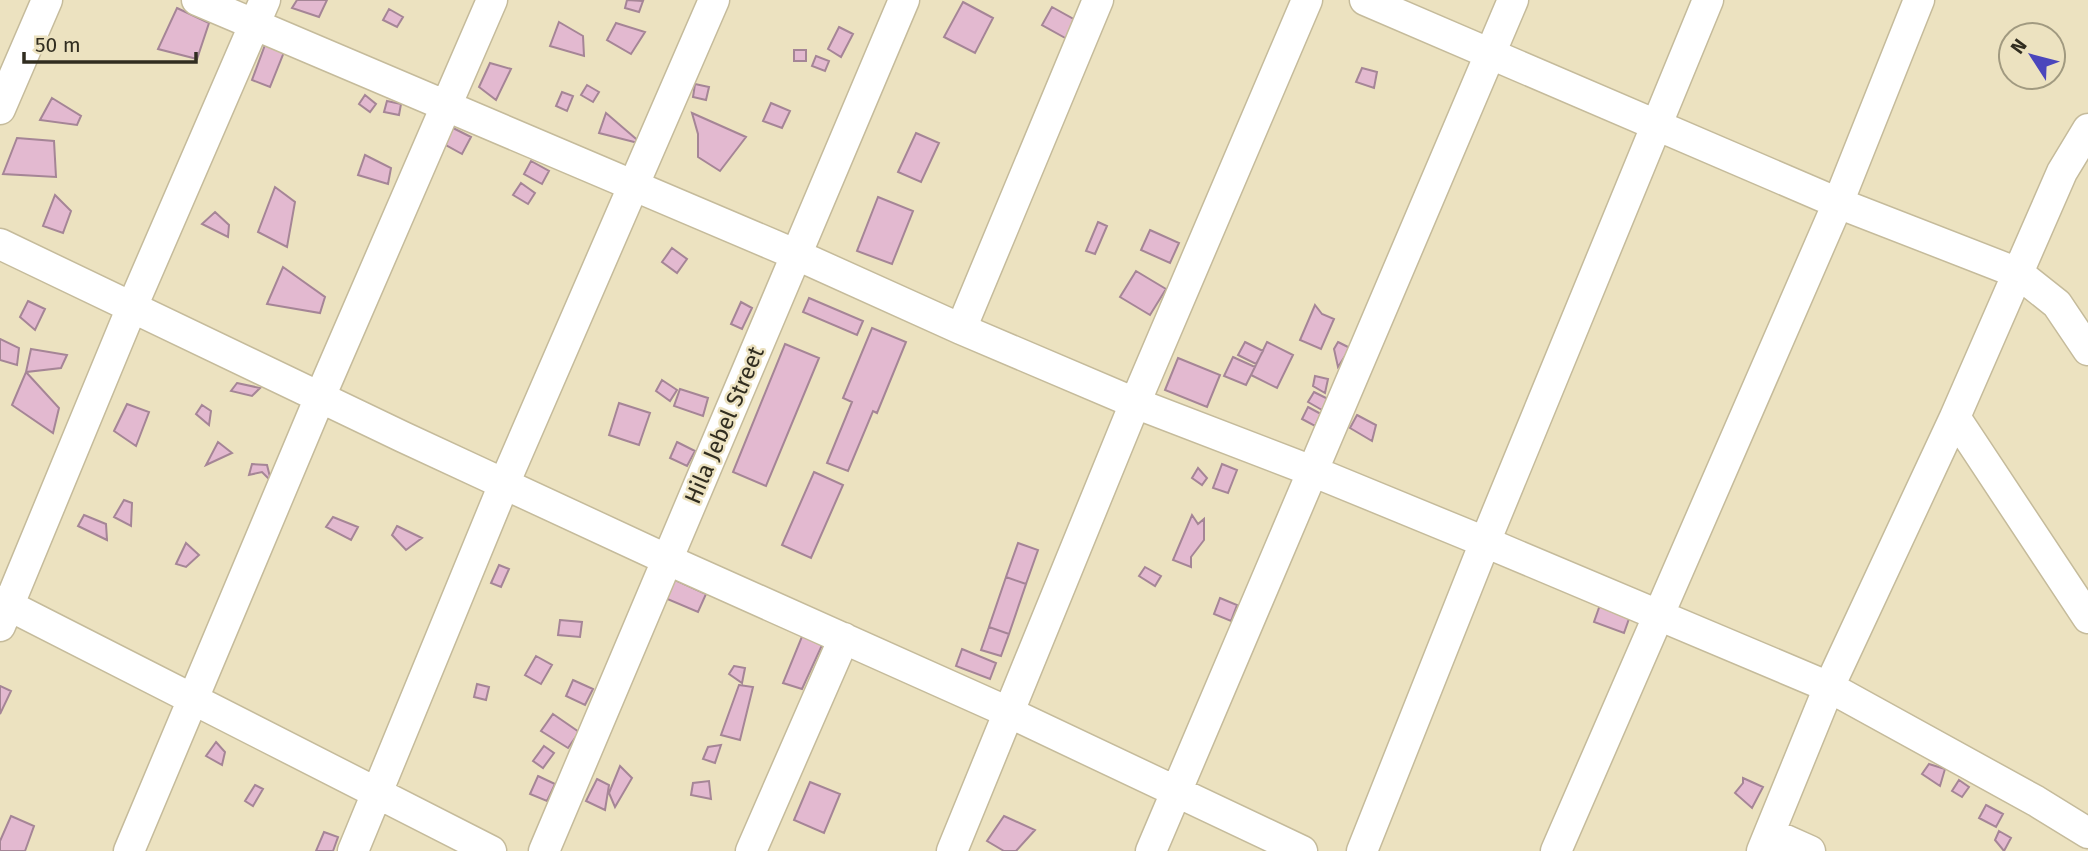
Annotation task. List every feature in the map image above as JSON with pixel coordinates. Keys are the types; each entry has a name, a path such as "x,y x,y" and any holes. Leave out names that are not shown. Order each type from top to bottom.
{"street":[{"path":"0,109 47,0"},
{"path":"197,0 260,12 446,107 797,255 961,329 1135,403 1312,471 1485,542 1829,687 2036,801 2088,833"},
{"path":"129,851 320,397 492,0"},
{"path":"353,851 504,484 714,0"},
{"name":"Hila Jebel Street","path":"544,851 904,0"},
{"path":"961,329 1098,0"},
{"path":"952,851 1135,403 1307,0"},
{"path":"1366,0 1838,203 2018,274 2057,304 2088,350"},
{"path":"1151,851 1513,0"},
{"path":"1362,851 1485,542 1708,0"},
{"path":"1556,851 1838,203 1919,0"},
{"path":"260,12 3,611 193,699 491,851"},
{"path":"1810,851 1766,842 1829,687 1955,417 2062,172 2088,129"},
{"path":"0,244 504,484 1008,712 1302,851"},
{"path":"1955,417 2088,618"},
{"path":"751,851 844,638"}],"building":[{"path":"297,0 327,0 319,17 292,8"},
{"path":"627,0 643,1 639,12 625,8"},
{"path":"963,2 993,18 975,53 944,37"},
{"path":"1052,7 1077,21 1067,39 1042,25"},
{"path":"177,8 209,23 197,59 158,49"},
{"path":"389,9 403,17 397,27 383,20"},
{"path":"559,22 583,36 584,56 550,46"},
{"path":"616,23 645,32 631,54 607,40"},
{"path":"839,27 853,34 841,57 828,49"},
{"path":"265,45 284,52 270,87 252,80"},
{"path":"794,50 806,50 806,61 794,61"},
{"path":"816,56 829,61 825,71 812,66"},
{"path":"490,63 511,69 496,100 479,87"},
{"path":"1362,68 1377,72 1374,88 1356,82"},
{"path":"695,84 709,87 706,100 693,97"},
{"path":"587,85 599,92 593,102 581,95"},
{"path":"562,92 573,96 567,111 556,106"},
{"path":"365,95 376,104 370,112 359,104"},
{"path":"52,98 81,116 77,125 40,120"},
{"path":"387,101 401,104 399,115 384,112"},
{"path":"771,103 790,111 782,128 763,121"},
{"path":"606,113 642,144 599,133"},
{"path":"692,113 746,137 720,171 698,157 698,134"},
{"path":"453,128 471,137 462,154 444,144"},
{"path":"916,133 939,143 921,182 898,172"},
{"path":"17,138 54,141 56,177 3,174"},
{"path":"365,155 391,168 388,184 358,175"},
{"path":"531,161 549,171 542,184 524,174"},
{"path":"521,183 535,193 528,204 513,195"},
{"path":"275,187 295,202 287,247 258,232"},
{"path":"55,195 71,211 63,233 43,226"},
{"path":"878,197 913,211 892,264 857,251"},
{"path":"215,212 229,225 228,237 202,224"},
{"path":"1098,222 1107,226 1095,254 1086,251"},
{"path":"1150,230 1179,243 1170,263 1141,250"},
{"path":"672,248 687,259 677,273 662,262"},
{"path":"283,267 325,297 320,313 267,304"},
{"path":"1136,271 1166,289 1150,315 1120,297"},
{"path":"809,298 863,321 857,335 803,312"},
{"path":"28,301 45,309 35,330 20,317"},
{"path":"741,302 752,308 742,329 731,324"},
{"path":"1315,305 1322,314 1334,319 1321,349 1300,340"},
{"path":"872,328 906,342 877,413 873,411 848,471 827,463 852,402 843,398"},
{"path":"0,339 19,348 17,365 0,360"},
{"path":"1245,342 1263,351 1256,364 1238,355"},
{"path":"1267,342 1293,355 1277,388 1251,375"},
{"path":"1338,342 1350,348 1338,367 1334,349"},
{"path":"785,344 819,358 766,486 733,472"},
{"path":"31,349 67,355 61,368 26,372"},
{"path":"1233,357 1255,367 1246,385 1224,376"},
{"path":"1178,358 1220,375 1207,407 1165,390"},
{"path":"26,372 59,408 53,433 12,405"},
{"path":"1315,376 1328,379 1325,393 1313,386"},
{"path":"662,380 677,390 670,401 656,391"},
{"path":"237,383 260,388 252,396 231,391"},
{"path":"680,389 708,398 703,416 674,406"},
{"path":"1314,392 1328,399 1322,410 1308,402"},
{"path":"619,403 650,413 639,445 609,435"},
{"path":"127,404 149,412 136,446 114,431"},
{"path":"202,405 211,411 209,425 196,414"},
{"path":"1308,407 1321,414 1315,426 1302,419"},
{"path":"1357,415 1376,425 1372,441 1350,428"},
{"path":"218,442 232,453 206,465"},
{"path":"677,442 695,451 687,466 670,458"},
{"path":"252,464 267,465 271,481 262,472 249,475"},
{"path":"1222,464 1237,470 1228,493 1213,488"},
{"path":"1198,468 1207,478 1202,485 1192,478"},
{"path":"814,472 843,485 811,558 782,545"},
{"path":"124,500 132,503 131,526 114,517"},
{"path":"84,515 106,524 107,540 78,526"},
{"path":"1192,515 1198,524 1204,519 1204,540 1191,557 1191,567 1173,560"},
{"path":"333,517 358,527 351,540 326,527"},
{"path":"397,526 422,538 406,550 392,535"},
{"path":"186,543 199,555 186,567 176,564"},
{"path":"1018,543 1038,550 1026,584 1006,577"},
{"path":"499,565 509,569 501,587 491,583"},
{"path":"1145,567 1161,576 1155,586 1139,576"},
{"path":"1006,577 1026,584 1009,634 989,627"},
{"path":"673,579 706,594 698,612 665,598"},
{"path":"1220,598 1237,605 1231,621 1214,614"},
{"path":"1601,602 1631,613 1624,633 1594,622"},
{"path":"560,620 582,622 580,637 558,635"},
{"path":"989,627 1009,634 1001,656 981,650"},
{"path":"803,634 823,643 802,689 783,683"},
{"path":"962,649 996,663 990,679 956,666"},
{"path":"536,656 552,665 541,684 525,675"},
{"path":"734,666 745,668 742,683 729,674"},
{"path":"573,680 593,689 585,705 566,696"},
{"path":"477,684 489,687 486,700 474,697"},
{"path":"739,685 753,687 740,740 721,735"},
{"path":"0,686 11,691 0,714"},
{"path":"553,714 579,732 568,748 541,731"},
{"path":"216,742 225,752 222,765 206,756"},
{"path":"721,745 715,763 703,759 708,747"},
{"path":"544,746 554,753 543,768 533,761"},
{"path":"1929,764 1945,769 1940,786 1922,774"},
{"path":"620,766 632,778 615,807 609,793"},
{"path":"538,776 555,784 547,801 530,794"},
{"path":"1743,778 1763,787 1752,808 1735,793 1743,783"},
{"path":"597,779 609,785 605,810 586,801"},
{"path":"1959,780 1969,787 1962,797 1952,791"},
{"path":"709,781 711,799 691,795 693,783"},
{"path":"810,782 840,794 824,833 794,820"},
{"path":"255,785 263,789 253,806 245,801"},
{"path":"1986,805 2003,814 1996,827 1979,818"},
{"path":"11,816 34,826 25,851 0,851 0,841"},
{"path":"1004,816 1035,830 1016,851 1004,851 987,841"},
{"path":"1999,831 2011,838 2004,851 1995,840"},
{"path":"324,832 338,837 333,851 316,851"}]}
